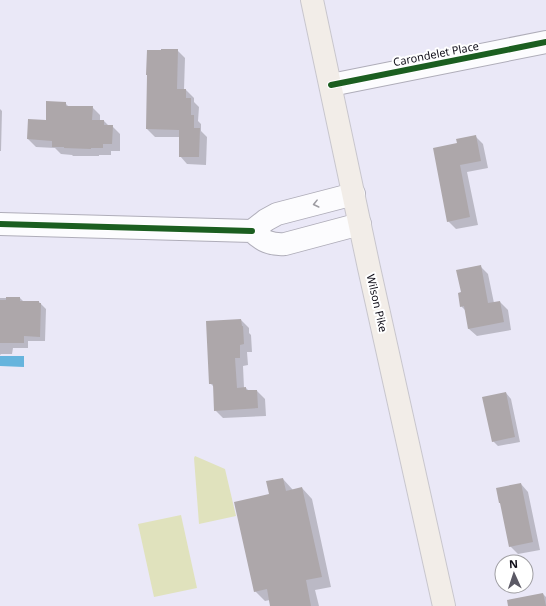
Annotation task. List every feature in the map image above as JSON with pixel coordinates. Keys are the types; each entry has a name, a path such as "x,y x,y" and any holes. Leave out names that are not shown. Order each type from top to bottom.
{"main road":[{"name":"Wilson Pike","path":"312,0 444,606"}],"street":[{"name":"Carondelet Place","path":"331,85 546,42"},
{"path":"0,224 252,231 266,220 277,214 354,194"},
{"path":"252,231 258,238 265,242 278,245 360,224"}],"green space":[{"path":"195,456 225,469 236,516 199,524"},
{"path":"181,515 197,588 154,597 138,524"}],"water":[{"path":"0,356 24,356 24,367 0,366"}],"building":[{"path":"178,49 177,89 186,89 186,98 191,98 191,115 194,115 194,128 200,128 199,157 179,157 179,130 146,129 147,50"},
{"path":"46,101 66,102 66,106 93,106 92,120 104,120 104,125 113,125 112,144 103,144 103,148 91,149 64,148 52,147 52,141 27,139 28,119 46,120"},
{"path":"476,135 481,161 460,165 470,217 447,222 433,148 457,143 456,139"},
{"path":"481,265 488,303 500,301 504,322 468,329 464,306 460,307 458,293 461,292 456,270"},
{"path":"6,297 20,297 20,301 39,301 39,303 41,303 40,337 24,336 24,343 0,343 0,300 6,300"},
{"path":"241,319 244,344 240,345 240,358 235,358 237,388 246,387 246,390 257,390 258,408 214,411 213,384 209,384 206,321"},
{"path":"506,392 515,437 492,442 482,397"},
{"path":"283,478 286,491 302,487 322,577 306,580 311,606 270,606 267,589 254,592 234,502 269,494 266,481"},
{"path":"521,483 533,542 509,547 496,488"},
{"path":"543,593 546,606 508,606 507,600"}],"cycle path":[{"path":"331,85 546,42"},
{"path":"0,224 252,231"}]}
